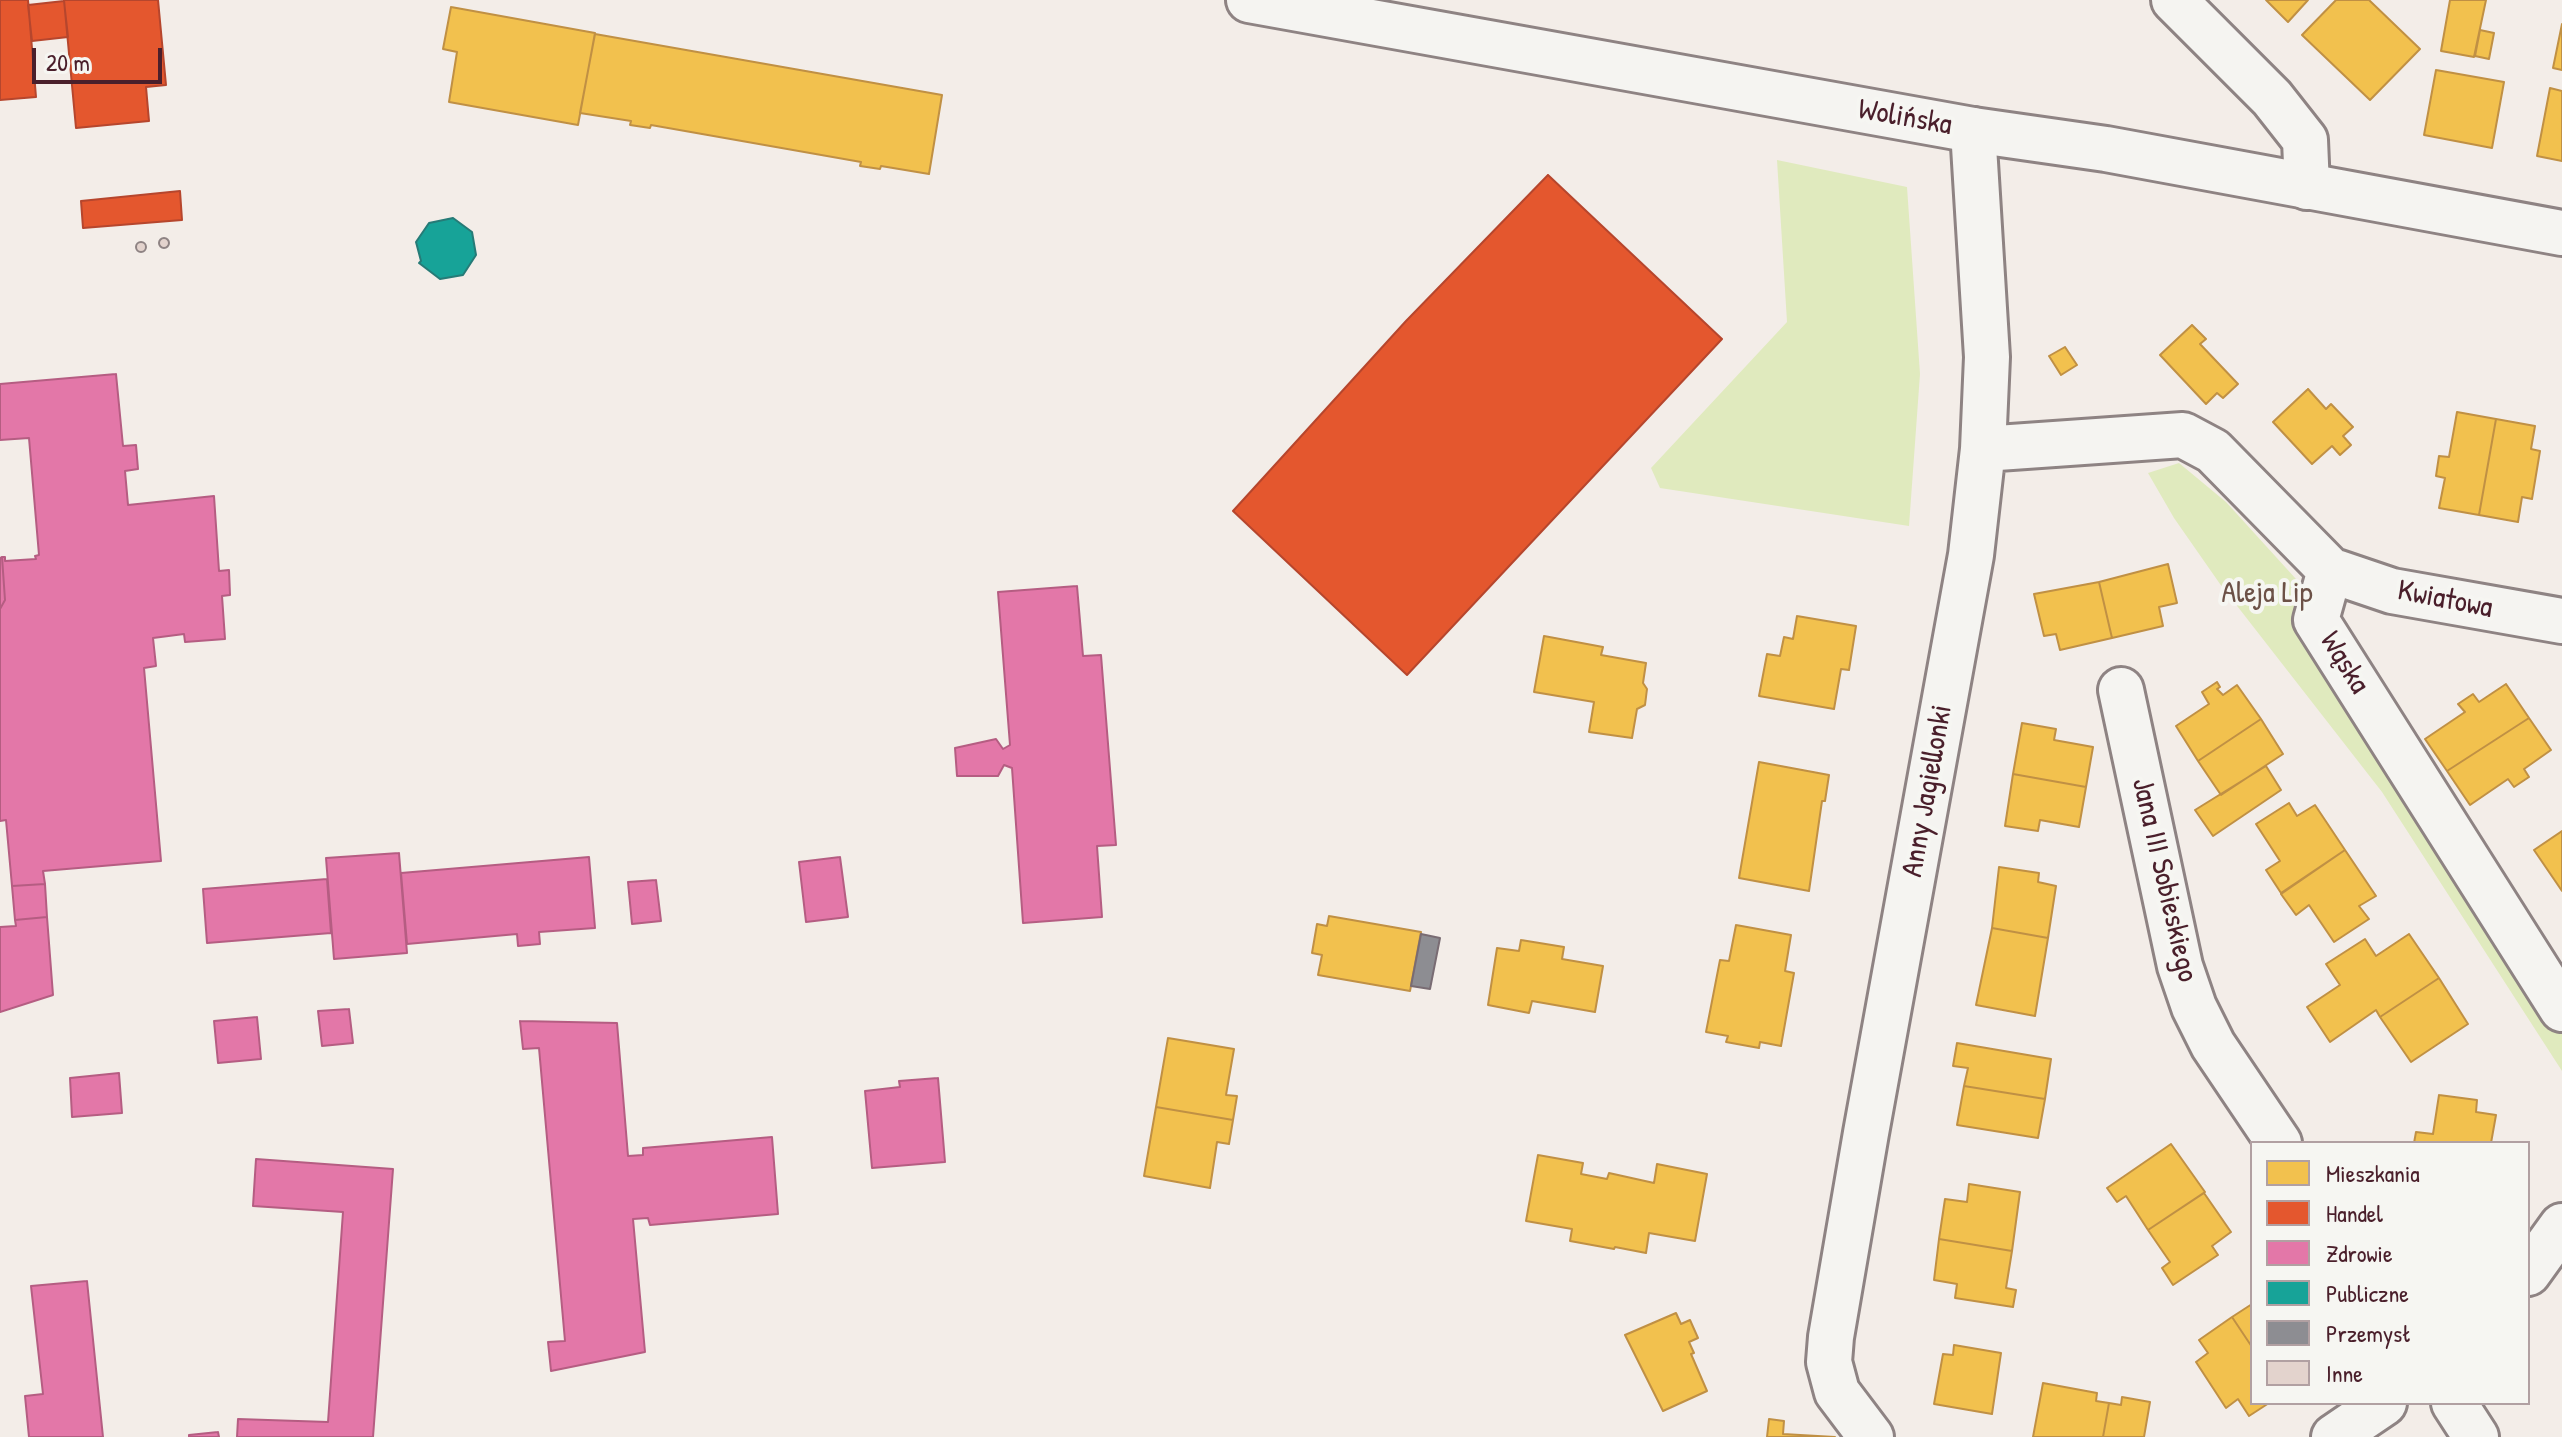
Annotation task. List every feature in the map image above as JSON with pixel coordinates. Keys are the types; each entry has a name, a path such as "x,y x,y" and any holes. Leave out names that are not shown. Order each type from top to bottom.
{"street":[{"name":"Wolińska","path":"1249,0 1973,130 2106,149 2562,233"},
{"path":"2174,0 2272,98 2305,140 2307,187"},
{"name":"Anny Jagiellonki","path":"1871,1437 1837,1392 1829,1362 1971,555 1983,449 1987,357 1973,130"},
{"path":"1983,449 2183,435 2213,451 2330,570"},
{"name":"Kwiatowa","path":"2330,570 2392,591 2562,621"},
{"name":"Wąska","path":"2330,570 2316,620 2562,1009"},
{"name":"Jana III Sobieskiego","path":"2121,690 2180,966 2189,993 2213,1045 2278,1141"},
{"path":"2530,1270 2562,1226"},
{"path":"2334,1437 2381,1405"},
{"path":"2455,1405 2476,1437"}],"green space":[{"path":"1777,160 1907,187 1920,374 1909,526 1660,488 1651,468 1787,322"},
{"name":"Aleja Lip","path":"2179,463 2226,502 2296,579 2384,701 2562,980 2562,1071 2382,792 2220,584 2174,518 2148,473"}],"building: Mieszkania":[{"path":"2266,0 2308,0 2288,22"},
{"path":"2336,0 2369,0 2420,49 2370,100 2302,35"},
{"path":"2450,0 2486,0 2474,57 2441,51"},
{"path":"451,7 595,33 578,125 449,102 457,52 443,49"},
{"path":"2562,24 2562,70 2553,68"},
{"path":"2480,30 2494,33 2489,59 2475,56"},
{"path":"595,34 942,95 929,174 881,166 880,169 860,166 861,162 651,125 650,128 630,125 631,121 580,113"},
{"path":"2436,70 2504,82 2492,148 2424,135"},
{"path":"2550,88 2562,91 2562,161 2537,156"},
{"path":"2192,325 2206,339 2200,344 2238,384 2223,398 2217,393 2206,404 2160,355"},
{"path":"2065,347 2077,365 2061,375 2049,356"},
{"path":"2308,389 2326,409 2331,404 2353,427 2343,436 2351,445 2340,455 2332,446 2312,464 2273,422"},
{"path":"2457,412 2496,419 2479,515 2439,508 2445,478 2436,476 2439,456 2449,457"},
{"path":"2496,419 2535,426 2531,449 2540,451 2532,499 2522,497 2518,522 2479,515"},
{"path":"2168,564 2177,603 2159,607 2163,626 2112,638 2099,582"},
{"path":"2099,582 2112,638 2060,650 2056,634 2044,636 2034,594"},
{"path":"1797,616 1856,626 1849,670 1841,669 1834,709 1759,696 1767,654 1780,656 1784,637 1793,639"},
{"path":"1544,636 1603,647 1601,655 1646,663 1643,683 1647,689 1645,705 1637,709 1632,738 1589,732 1594,702 1534,692"},
{"path":"2217,682 2220,687 2217,689 2223,695 2237,685 2261,719 2198,761 2176,726 2209,704 2202,692"},
{"path":"2506,684 2529,718 2447,771 2425,739 2465,712 2458,704 2473,694 2479,702"},
{"path":"2529,718 2551,750 2524,769 2529,777 2514,787 2508,779 2470,805 2447,771"},
{"path":"2261,719 2283,754 2221,795 2198,761"},
{"path":"2022,723 2056,729 2054,740 2093,747 2086,787 2013,774"},
{"path":"1759,762 1829,775 1825,801 1822,801 1809,891 1739,878"},
{"path":"2266,766 2281,790 2213,836 2195,810"},
{"path":"2013,774 2086,787 2079,827 2040,820 2038,831 2005,826"},
{"path":"2289,803 2297,816 2315,805 2345,850 2281,893 2266,870 2280,861 2256,824"},
{"path":"2562,831 2562,891 2534,850"},
{"path":"2345,850 2376,896 2359,906 2369,919 2334,942 2309,905 2296,915 2281,894"},
{"path":"1999,867 2039,873 2038,882 2056,886 2048,938 1992,928"},
{"path":"1329,916 1421,932 1410,991 1318,975 1322,955 1312,953 1317,924 1327,926"},
{"path":"1736,925 1791,935 1785,971 1794,973 1781,1046 1760,1042 1759,1048 1726,1042 1728,1036 1706,1032 1720,960 1729,961"},
{"path":"1992,928 2048,938 2035,1016 1976,1005"},
{"path":"2409,934 2439,978 2380,1017 2376,1010 2330,1042 2307,1007 2340,985 2326,964 2365,939 2376,956"},
{"path":"1521,940 1564,947 1562,959 1603,966 1595,1012 1532,1001 1529,1013 1488,1005 1497,948 1519,951"},
{"path":"2439,978 2468,1024 2411,1062 2380,1017"},
{"path":"1168,1038 1234,1049 1226,1095 1237,1096 1233,1120 1156,1107"},
{"path":"1957,1043 2051,1059 2045,1099 1964,1086 1968,1068 1953,1066"},
{"path":"1964,1086 2045,1099 2038,1138 1957,1125"},
{"path":"2439,1095 2477,1100 2476,1112 2496,1115 2491,1141 2414,1141 2416,1132 2433,1134"},
{"path":"1156,1107 1233,1120 1229,1144 1217,1142 1210,1188 1144,1176"},
{"path":"2171,1144 2205,1192 2148,1230 2126,1196 2117,1202 2107,1188"},
{"path":"1538,1155 1583,1163 1581,1174 1607,1179 1609,1173 1654,1183 1657,1164 1707,1174 1695,1241 1649,1233 1646,1253 1570,1241 1572,1229 1526,1221"},
{"path":"1969,1184 2020,1192 2012,1251 1939,1239 1945,1199 1967,1202"},
{"path":"2204,1193 2231,1232 2212,1246 2218,1255 2173,1285 2162,1268 2170,1262 2148,1230"},
{"path":"1939,1239 2012,1251 2006,1288 2016,1290 2013,1307 1955,1298 1957,1284 1934,1280"},
{"path":"2250,1305 2250,1344 2232,1317"},
{"path":"1676,1313 1681,1324 1690,1320 1698,1338 1689,1342 1694,1353 1691,1354 1707,1391 1663,1411 1625,1335"},
{"path":"2232,1317 2250,1344 2250,1405 2266,1405 2249,1416 2238,1399 2226,1408 2196,1362 2208,1353 2199,1340"},
{"path":"1954,1345 2001,1353 1992,1414 1934,1404 1943,1354 1953,1355"},
{"path":"2043,1383 2097,1393 2096,1401 2109,1403 2103,1437 2033,1437"},
{"path":"2122,1397 2150,1402 2144,1437 2103,1437 2109,1403 2121,1405"},
{"path":"1769,1419 1784,1421 1783,1434 1835,1437 1767,1437"}],"building: Handel":[{"path":"0,0 28,0 36,97 0,100"},
{"path":"64,0 158,0 166,85 146,87 149,121 76,128"},
{"path":"64,1 68,37 32,41 28,5"},
{"path":"1548,175 1722,339 1407,675 1233,511 1406,321"},
{"path":"180,191 182,220 83,228 81,201"}],"building: Zdrowie":[{"path":"116,374 123,446 136,445 138,469 125,471 128,505 214,496 219,571 229,570 230,595 222,596 225,639 185,642 184,634 153,638 156,666 144,668 161,861 43,871 45,884 12,886 6,820 0,821 0,609 5,600 2,557 5,561 36,559 35,556 39,555 29,438 0,440 0,384"},
{"path":"0,558 5,600 0,609"},
{"path":"1077,586 1083,656 1101,655 1116,845 1097,846 1102,917 1023,923 1012,768 1004,765 998,776 957,776 955,748 996,739 1003,749 1010,745 998,592"},
{"path":"399,853 407,953 334,959 326,858"},
{"path":"589,857 595,928 539,932 540,944 518,946 517,934 407,944 401,873"},
{"path":"840,857 848,917 806,922 799,862"},
{"path":"327,879 331,933 207,943 203,889"},
{"path":"656,880 661,921 632,924 628,882"},
{"path":"45,884 47,917 15,920 12,886"},
{"path":"47,917 53,995 0,1012 0,927 16,926 15,920"},
{"path":"349,1009 353,1043 322,1046 318,1011"},
{"path":"257,1017 261,1059 218,1063 214,1021"},
{"path":"520,1021 617,1023 628,1156 643,1155 643,1148 772,1137 778,1214 650,1225 648,1218 633,1219 645,1352 551,1371 548,1342 565,1341 539,1048 523,1049"},
{"path":"119,1073 122,1113 72,1117 70,1078"},
{"path":"938,1078 945,1162 872,1168 865,1091 900,1087 899,1081"},
{"path":"256,1159 393,1169 373,1437 237,1437 238,1419 328,1422 343,1212 253,1206"},
{"path":"87,1281 103,1437 29,1437 25,1396 43,1394 31,1286"},
{"path":"218,1432 219,1437 189,1437 189,1435"}],"building: Publiczne":[{"path":"453,218 472,232 476,255 463,275 440,279 419,263 416,242 429,223"}],"building: Przemysł":[{"path":"1421,934 1440,938 1430,989 1411,986"}],"building: Inne":[{"path":"164,238 169,243 164,248 159,243"},
{"path":"141,242 146,247 141,252 136,247"}]}
